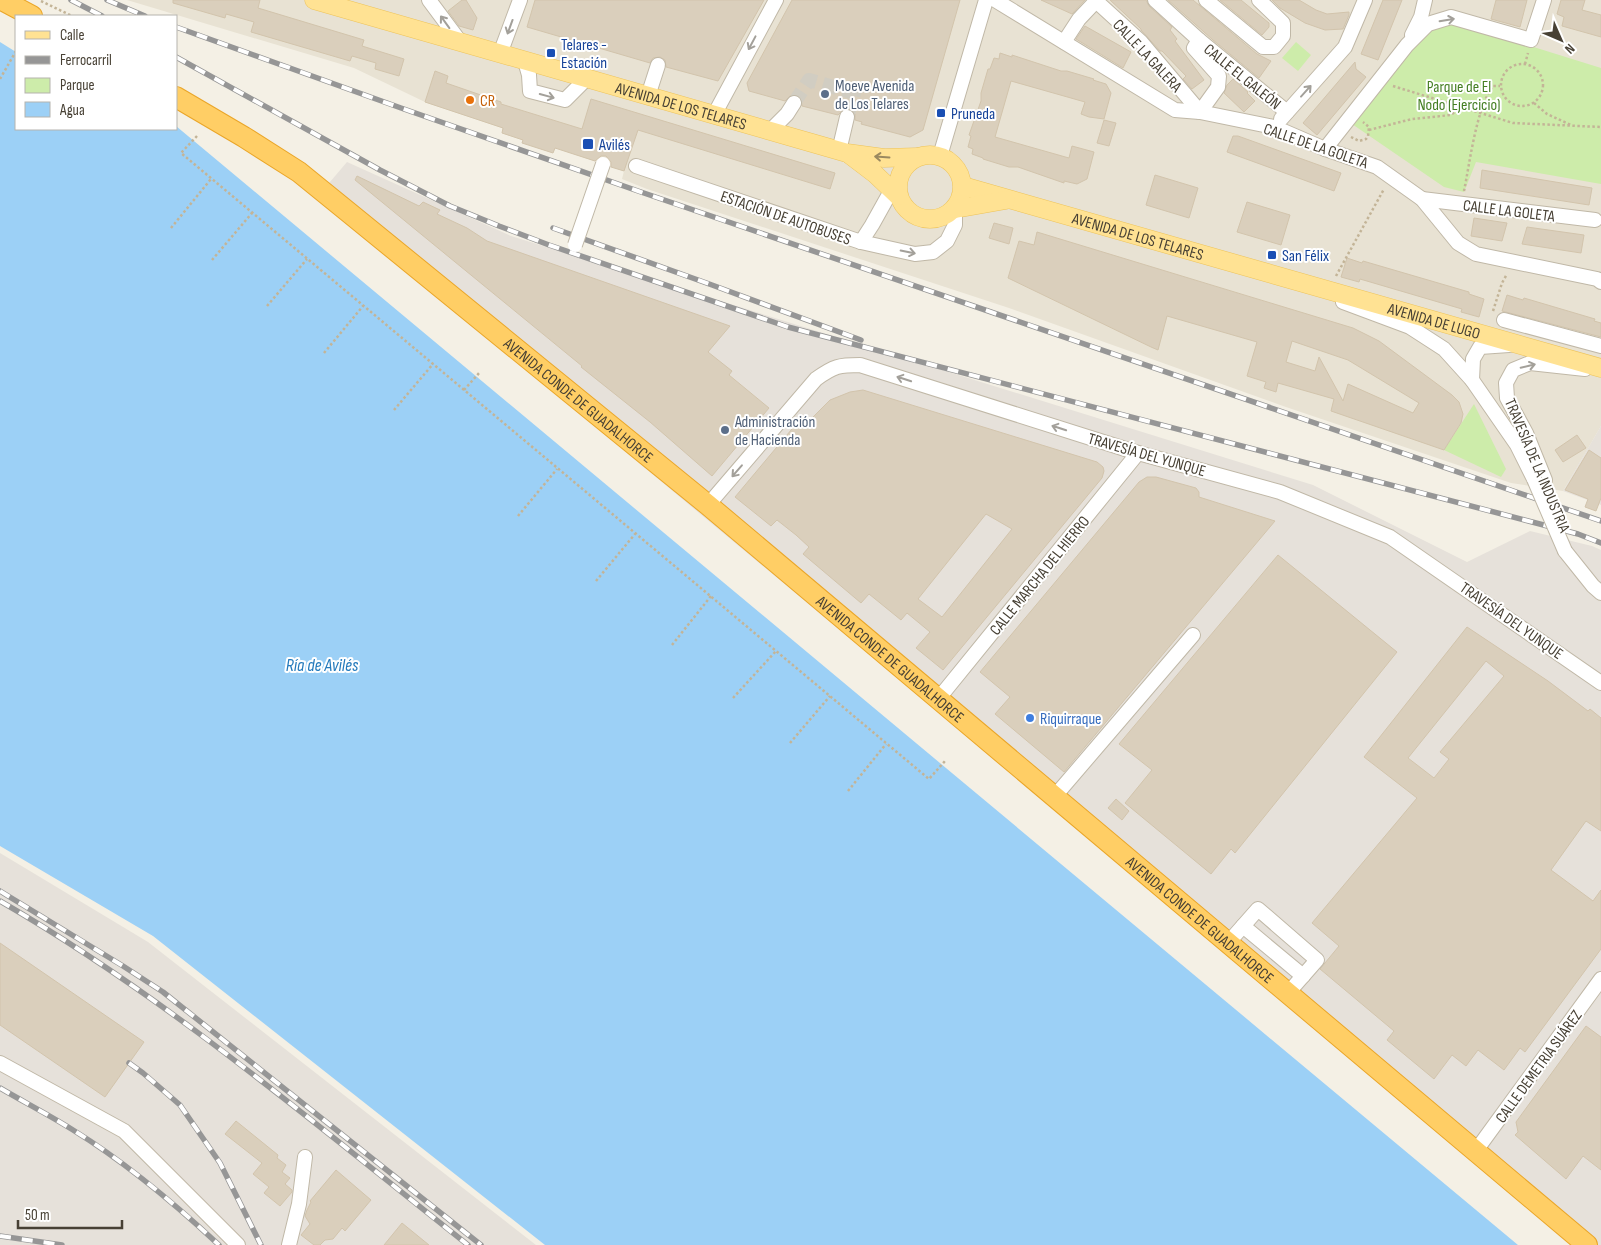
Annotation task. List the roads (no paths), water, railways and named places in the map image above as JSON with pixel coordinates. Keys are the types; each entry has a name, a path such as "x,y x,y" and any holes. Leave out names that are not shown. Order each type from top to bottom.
{"highway":[{"path":"2,0 30,15"},
{"name":"AVENIDA CONDE DE GUADALHORCE","path":"178,99 244,137 299,172 708,505 1587,1245"}],"main road":[{"name":"AVENIDA DE LOS TELARES","path":"314,0 843,152 884,158 917,158"},
{"name":"AVENIDA DE LOS TELARES","path":"843,152 876,174 895,192"},
{"path":"928,155 940,156 946,158 955,166 961,175 963,186 961,200 955,209 946,216 932,220 921,219 903,205 895,192 901,174 908,164 917,158 928,155"},
{"name":"AVENIDA DE LOS TELARES","path":"963,186 1268,274"},
{"name":"AVENIDA DE LOS TELARES","path":"955,209 1010,200"},
{"name":"AVENIDA DE LUGO","path":"1268,274 1517,344 1601,370"}],"street":[{"path":"430,0 461,43"},
{"path":"500,54 520,0"},
{"path":"714,115 776,0"},
{"path":"940,156 986,0"},
{"name":"CALLE DE LA GOLETA","path":"995,0 1175,110 1200,112 1274,127 1325,149 1377,167 1422,200 1458,242 1476,254 1601,282"},
{"path":"1064,42 1079,18 1096,0"},
{"name":"CALLE LA GALERA","path":"1096,0 1140,42 1200,112"},
{"name":"CALLE EL GALEÓN","path":"1155,0 1199,40 1287,112"},
{"path":"1206,0 1263,47 1274,47 1283,36 1283,23 1259,0"},
{"path":"1274,127 1345,47 1364,0"},
{"path":"1407,45 1425,0"},
{"path":"1325,149 1407,45 1428,24 1451,17 1532,40 1544,0"},
{"name":"CALLE EL GALEÓN","path":"1199,40 1194,48 1219,76 1218,87 1200,112"},
{"path":"525,61 529,75 530,91 565,100 586,79"},
{"path":"648,96 658,65"},
{"path":"770,131 787,114 794,103"},
{"path":"843,152 847,117"},
{"path":"575,245 604,164"},
{"name":"ESTACIÓN DE AUTOBUSES","path":"636,166 861,242 882,206 895,192"},
{"path":"876,174 882,193 882,206"},
{"name":"CALLE LA GOLETA","path":"1422,200 1595,220"},
{"path":"861,242 915,254 933,252 947,241 952,233 955,225 955,209"},
{"name":"TRAVESÍA DE LA INDUSTRIA","path":"1268,274 1410,327 1444,349 1472,380 1540,480"},
{"path":"1504,320 1601,346"},
{"path":"1472,380 1473,359 1480,347 1517,344"},
{"name":"TRAVESÍA DE LA INDUSTRIA","path":"1597,590 1570,552 1540,480 1526,433 1507,398 1506,384 1513,370 1530,363 1601,370"},
{"name":"TRAVESÍA DEL YUNQUE","path":"708,505 816,379 828,370 840,365 860,365 1138,453 1280,492 1390,537 1601,683"},
{"name":"CALLE MARCHA DEL HIERRO","path":"939,698 1138,453"},
{"path":"1055,796 1193,635"},
{"path":"1228,943 1258,909 1317,960 1288,993"},
{"path":"1243,926 1302,976"},
{"name":"CALLE DEMETRIA SUÁREZ","path":"1475,1152 1601,979"},
{"path":"0,1063 124,1131 238,1245"},
{"path":"289,1245 299,1204 305,1157"}],"water":[{"name":"Ría de Avilés","path":"0,42 15,51 15,130 178,130 178,128 1518,1245 545,1245 153,936 0,846"}],"tunnel":[{"path":"794,103 809,80 854,93 847,117"}],"railway":[{"path":"71,0 100,15"},
{"path":"107,0 143,15"},
{"path":"178,28 638,191 1601,521"},
{"path":"178,58 380,170 450,206 549,245 788,327 1578,534 1601,543"},
{"path":"553,228 861,340"},
{"path":"0,891 163,992 481,1245"},
{"path":"0,901 123,979 182,1021 240,1064 468,1245"},
{"path":"129,1063 180,1105 220,1163 261,1245"},
{"path":"0,1088 64,1124 130,1169 219,1245"},
{"path":"0,1236 62,1245"}],"place":[{"name":"Telares - Estación","path":"551,53"},
{"name":"Moeve Avenida de Los Telares","path":"825,94"},
{"name":"CR","path":"470,100"},
{"name":"Pruneda","path":"941,113"},
{"name":"Avilés","path":"588,144"},
{"name":"San Félix","path":"1272,255"},
{"name":"Administración de Hacienda","path":"725,430"},
{"name":"Riquirraque","path":"1030,718"}],"park label":[{"name":"Parque de El Nodo (Ejercicio)","path":"1459,95"}]}
